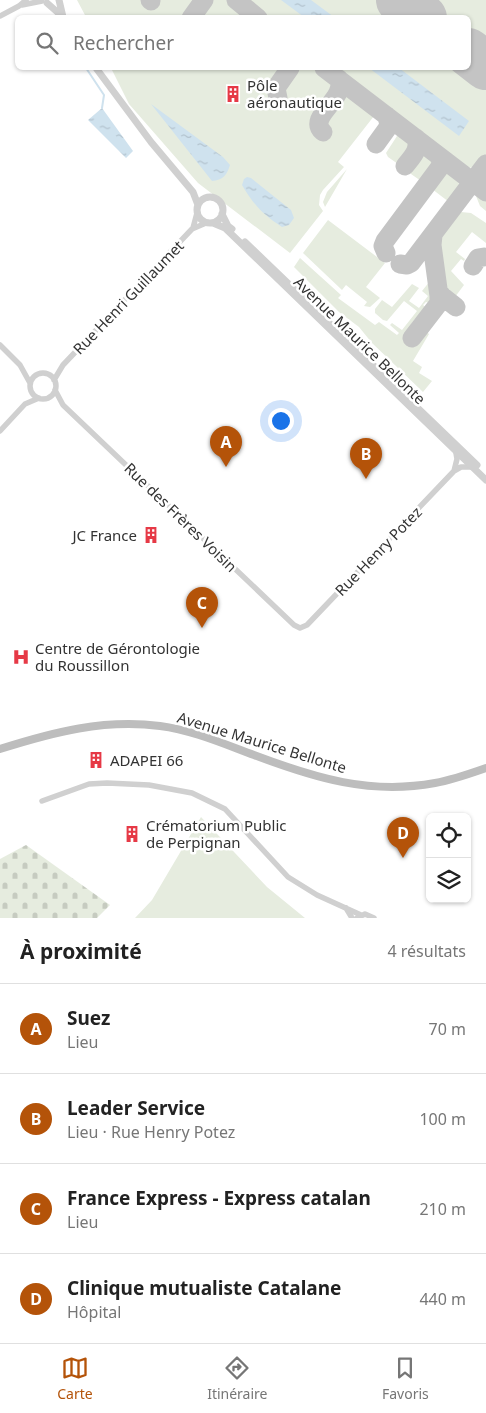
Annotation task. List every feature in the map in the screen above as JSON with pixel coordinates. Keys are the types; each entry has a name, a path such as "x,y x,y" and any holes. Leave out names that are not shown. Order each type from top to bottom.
{"main road":[{"name":"Avenue Maurice Bellonte","path":"0,749 59,731 97,725 127,723 162,726 204,737 297,771 352,785 406,787 436,783 486,768"}],"street":[{"path":"20,6 26,0"},
{"path":"0,16 20,6 55,0"},
{"path":"59,0 63,15"},
{"path":"43,1 61,15"},
{"path":"97,70 151,142 193,192 198,204 197,214 200,219 210,223 219,220 223,207 220,202 214,198 206,198 193,192"},
{"path":"198,204 206,198"},
{"name":"Rue Henri Guillaumet","path":"54,380 63,365 192,229 197,214"},
{"name":"Avenue Maurice Bellonte","path":"222,214 228,226 486,474"},
{"name":"Avenue Maurice Bellonte","path":"210,223 225,228 486,480"},
{"name":"Rue Henri Guillaumet","path":"192,229 210,223"},
{"path":"0,345 20,365 30,383 31,390 25,404 0,431"},
{"path":"20,365 42,373 54,380 55,390 53,394 25,404"},
{"name":"Rue Henri Guillaumet","path":"42,373 63,365"},
{"path":"30,383 33,377 42,373"},
{"path":"31,390 39,398"},
{"name":"Rue des Frères Voisin","path":"55,390 63,405"},
{"name":"Rue des Frères Voisin","path":"46,398 63,405 294,626 300,628"},
{"path":"454,471 457,459 456,453"},
{"path":"454,471 472,467"},
{"name":"Rue Henry Potez","path":"300,628 307,625 454,471"},
{"path":"42,801 89,784 107,783 149,785 192,793 225,810 288,877 303,888 359,916 368,914 374,918"},
{"path":"346,908 352,918"}],"green space":[{"path":"77,0 228,0 248,15 85,15"},
{"path":"245,0 382,0 402,15 264,15"},
{"path":"416,0 486,0 486,54 471,42 471,15 436,15"},
{"path":"471,68 486,79 486,155 481,162 472,167 461,167 335,70 471,70"},
{"path":"112,70 318,70 374,114 374,116 338,162 344,167 320,195 319,205 323,211 290,253 198,183 129,104"},
{"path":"401,135 412,142 413,145 401,163 398,164 388,157 386,153 397,136"},
{"path":"423,152 436,160 436,164 425,180 421,181 409,171"},
{"path":"347,169 325,207 323,202 327,192"},
{"path":"447,170 454,173 458,179 459,186 458,194 449,202 432,189"},
{"path":"476,196 486,199 486,211 480,206"},
{"path":"461,212 471,213 486,223 486,243 472,232 456,252 465,259 464,261 461,259 451,271 464,285 452,301 445,296 436,239 455,214"},
{"path":"328,220 385,263 366,287 380,298 370,307 364,306 367,302 346,285 342,290 303,253"},
{"path":"428,250 434,301 426,302 423,305 428,309 419,321 415,319 411,324 417,327 410,336 414,339 422,328 429,334 413,361 422,367 419,373 432,381 423,392 372,343 359,327 339,312 294,267 300,258 341,295 338,298 375,325 379,322 397,335 399,333 390,325 392,323 402,330 417,311 404,301 387,321 375,313 375,309 382,300 392,307 412,284 419,288 409,301 419,308 428,296 422,291 430,281"},
{"path":"201,817 267,887 305,918 135,918 152,900"},
{"path":"26,845 110,905 97,918 0,918 0,859"}],"water":[{"path":"281,0 311,0 331,15 301,15"},
{"path":"372,70 402,70 469,121 459,136"},
{"path":"151,104 223,157 230,165 224,176 212,181"},
{"path":"102,108 133,151 126,158 88,120"},
{"path":"247,177 251,178 291,210 294,218 289,225 282,227 259,209 242,185"}],"waterway":[{"path":"87,70 104,95 102,108"}],"taxiway":[{"path":"193,15 204,0"},
{"path":"236,0 254,15"},
{"path":"278,98 276,88 289,70"},
{"path":"327,70 486,192"},
{"path":"323,132 319,126 319,120 337,94 340,86 339,79"},
{"path":"376,144 389,126 387,116"},
{"path":"405,166 416,150 416,138"},
{"path":"386,253 383,246 385,241 440,167 439,156"},
{"path":"400,264 407,265 411,263 486,164"},
{"path":"412,338 439,303 432,245 433,235"},
{"path":"473,266 478,258 484,257"},
{"path":"439,292 456,307"}],"runway":[{"path":"400,0 419,15"},
{"path":"471,54 486,66"}],"place":[{"name":"Pôle aéronautique","path":"233,94"},
{"name":"Suez","path":"226,467"},
{"name":"Leader Service","path":"366,479"},
{"name":"JC France","path":"151,535"},
{"name":"France Express - Express catalan","path":"202,628"},
{"name":"Centre de Gérontologie du Roussillon","path":"21,657"},
{"name":"ADAPEI 66","path":"96,760"},
{"name":"Crématorium Public de Perpignan","path":"132,834"},
{"name":"Clinique mutualiste Catalane","path":"403,858"}]}
